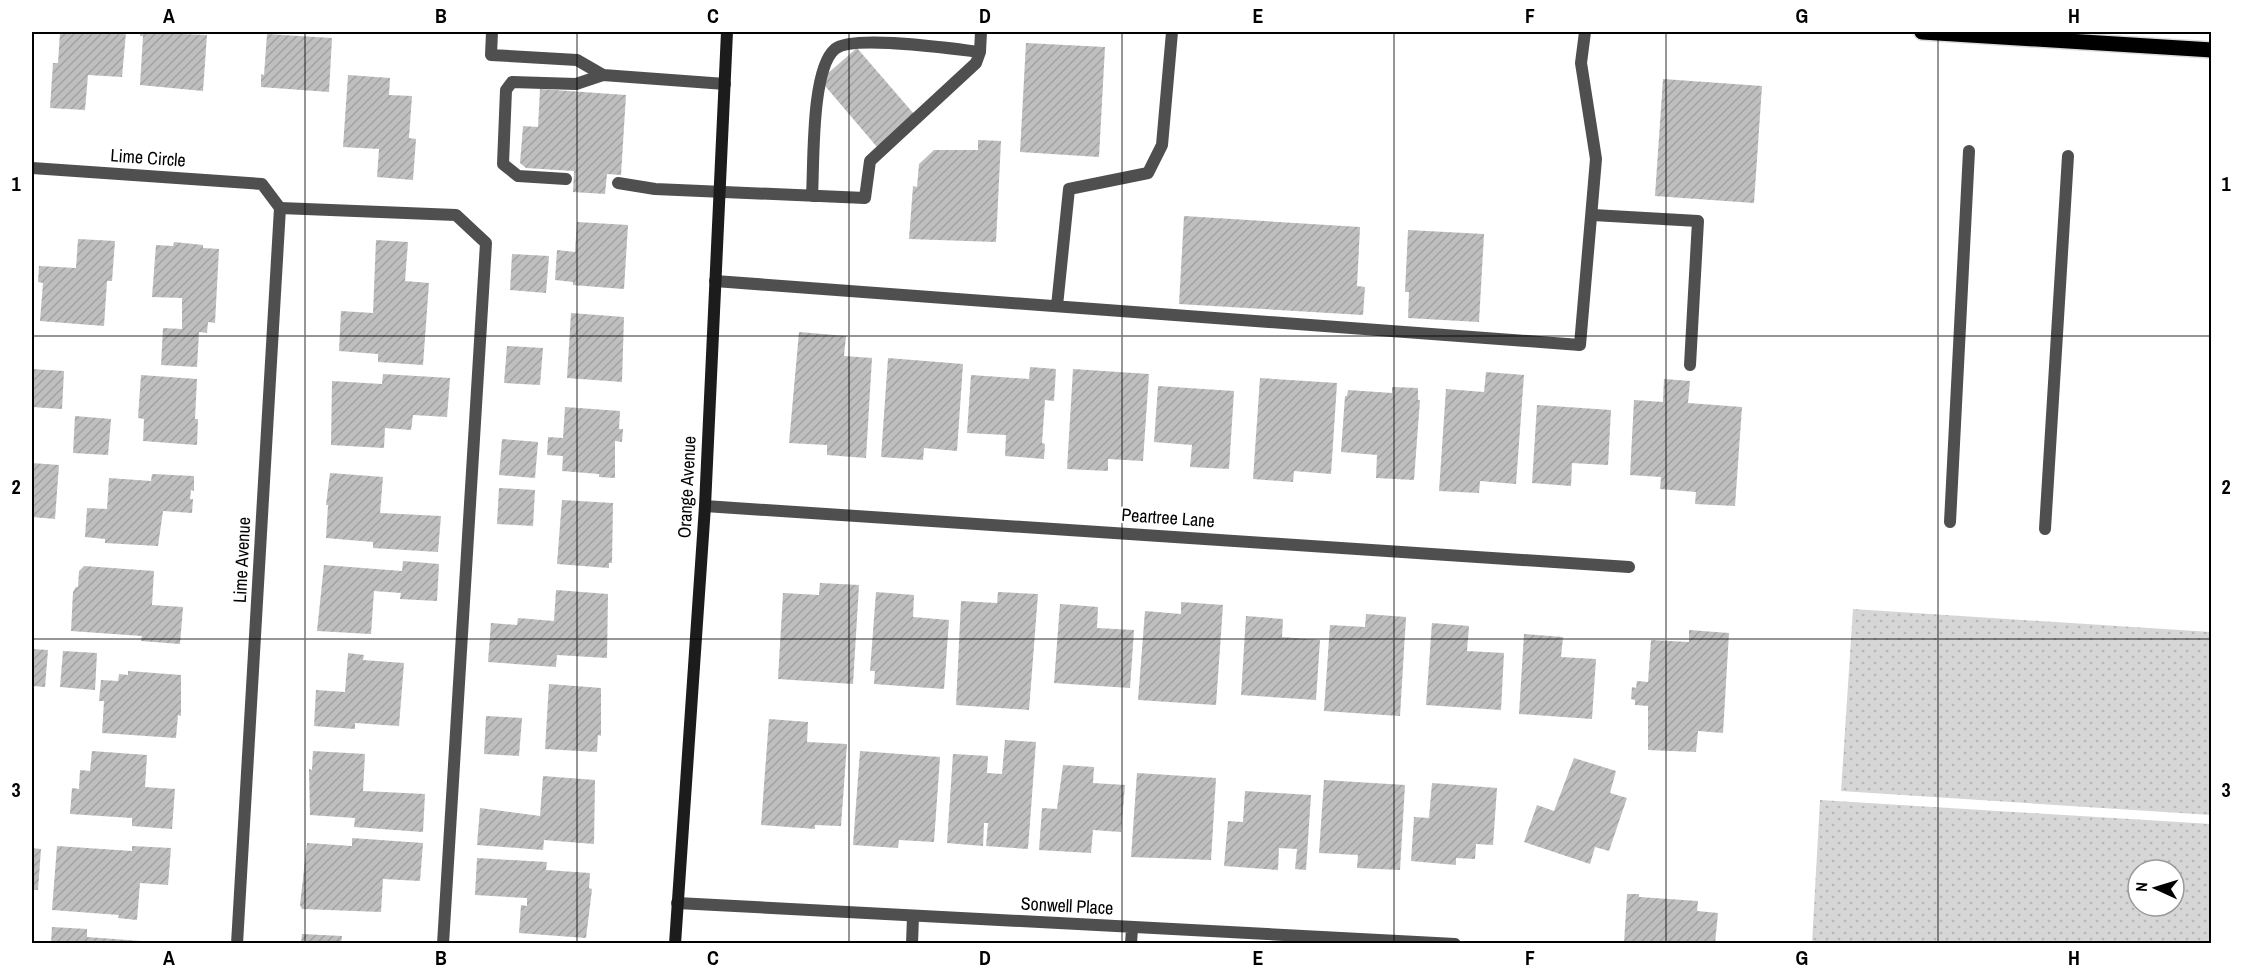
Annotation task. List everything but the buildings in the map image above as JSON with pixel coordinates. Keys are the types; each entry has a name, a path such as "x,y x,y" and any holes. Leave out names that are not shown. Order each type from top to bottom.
{"main road":[{"name":"Orange Avenue","path":"675,944 705,506 727,32"},
{"path":"1922,32 2211,50"}],"street":[{"path":"492,32 491,55 577,60 603,75"},
{"path":"618,183 655,189 866,198 870,161 976,63 980,52 981,32"},
{"path":"1057,306 1069,189 1148,173 1162,145 1172,32"},
{"path":"715,281 1580,345 1593,215 1596,159 1581,63 1585,32"},
{"path":"812,196 819,82 824,63 836,48 861,41 980,52"},
{"path":"566,179 518,176 503,164 506,90 512,82 576,84 603,75 724,84"},
{"path":"1950,522 1969,151"},
{"path":"2045,529 2068,156"},
{"name":"Lime Circle","path":"32,168 262,184 280,208"},
{"path":"280,208 456,215 486,243 443,944"},
{"name":"Lime Avenue","path":"237,944 280,208"},
{"path":"1593,215 1698,221 1690,365"},
{"name":"Peartree Lane","path":"705,506 1629,567"},
{"name":"Sonwell Place","path":"677,903 1455,944"},
{"path":"912,944 913,916"},
{"path":"1131,944 1132,928"}],"shaded area":[{"path":"1853,609 2211,632 2211,815 1841,791"},
{"path":"1820,800 2211,824 2211,943 1812,943"}]}
